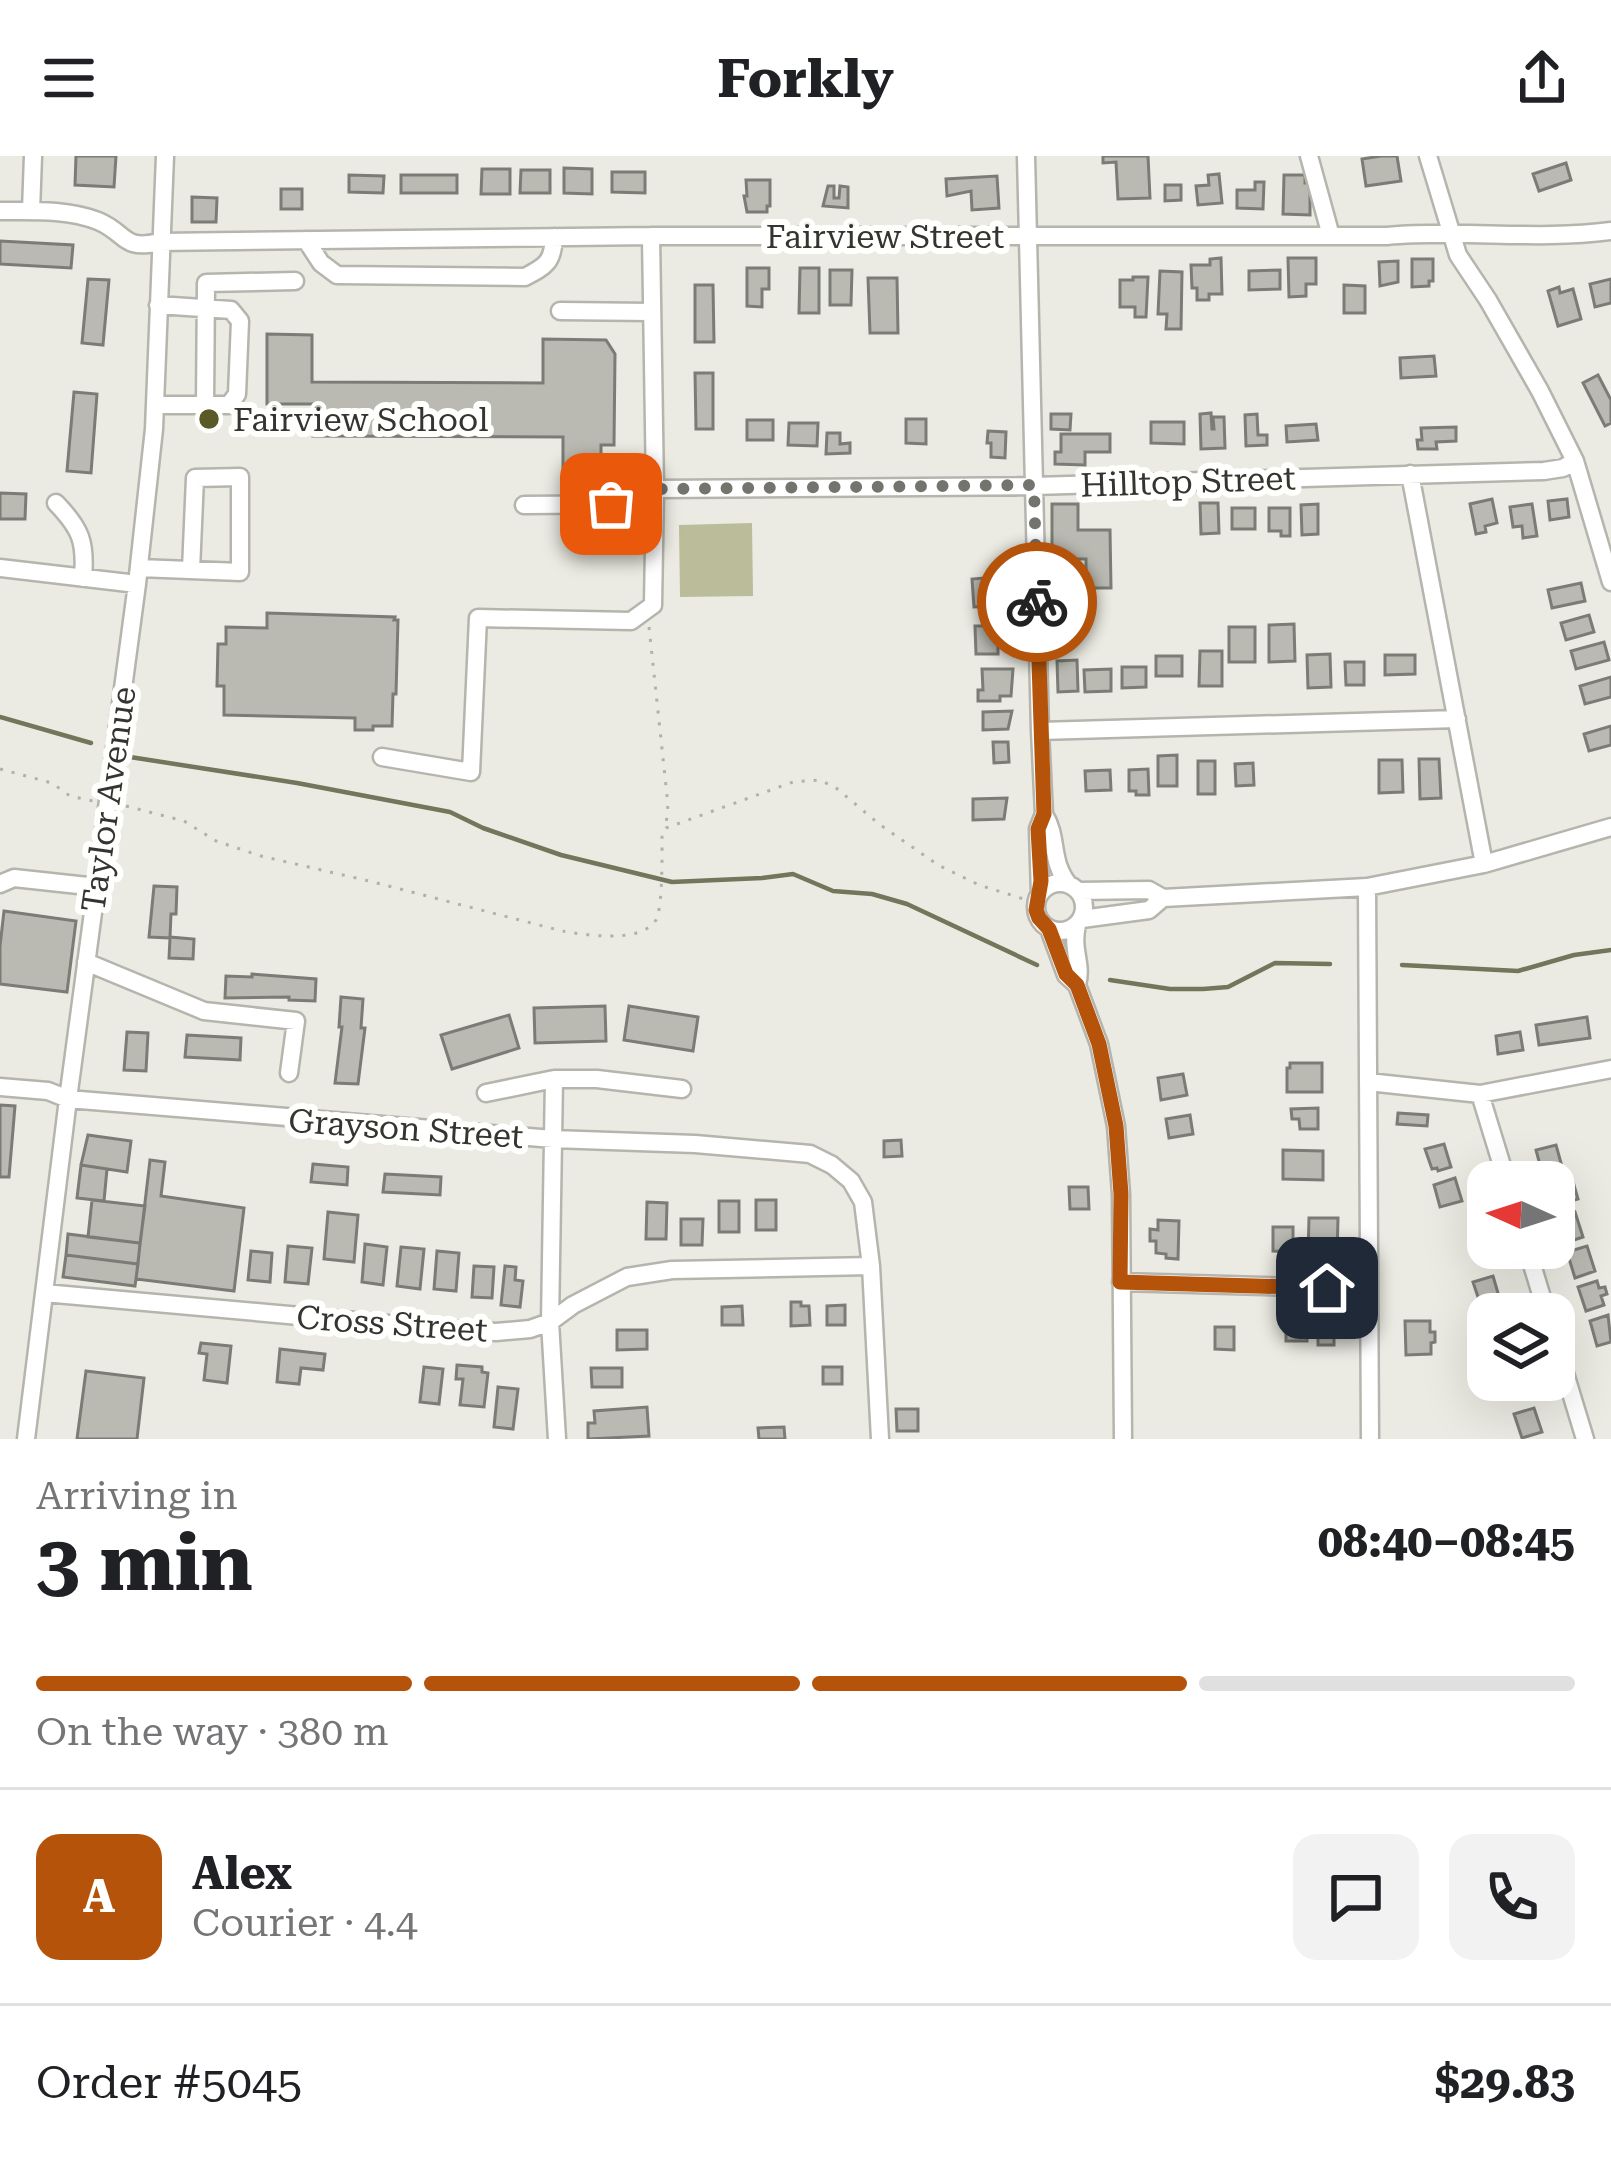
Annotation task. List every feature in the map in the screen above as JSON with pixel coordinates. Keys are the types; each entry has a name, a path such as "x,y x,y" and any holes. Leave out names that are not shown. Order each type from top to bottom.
{"street":[{"path":"31,211 33,156"},
{"name":"Taylor Avenue","path":"26,1439 138,576 155,405 164,156"},
{"path":"1026,156 1044,814 1038,829 1039,918 1049,929 1066,974 1077,985 1099,1044 1116,1126 1123,1439"},
{"path":"1309,156 1331,236"},
{"path":"1428,156 1458,255 1530,373 1575,461 1611,582"},
{"name":"Fairview Street","path":"0,211 54,211 101,222 127,243 142,246 159,242 651,236 1532,236 1611,231"},
{"path":"382,757 471,772 478,619 632,621 647,609 654,496 651,236"},
{"path":"306,240 321,263 337,274 524,277 544,267 554,253 554,237"},
{"path":"206,405 206,283 296,281"},
{"path":"155,405 229,405 238,394 240,321 231,310 158,305"},
{"path":"560,311 651,313"},
{"name":"Hilltop Street","path":"524,505 654,496 1544,471 1575,461"},
{"path":"1410,474 1484,864"},
{"path":"0,568 83,578 191,570 240,572 240,477 195,478 191,570"},
{"path":"56,503 81,534 83,578"},
{"path":"1040,731 1457,718"},
{"path":"1044,814 1052,827 1054,861 1084,904 1074,945 1081,971 1077,985"},
{"path":"1038,898 1053,884 1149,890 1163,898 1367,887 1484,864 1611,827"},
{"path":"0,884 14,878 97,887"},
{"path":"1367,887 1370,1439"},
{"path":"1049,929 1064,931 1080,922 1149,910 1163,898"},
{"path":"86,962 204,1011 296,1021 289,1073"},
{"path":"1368,1082 1480,1094 1611,1069"},
{"path":"485,1093 554,1078 682,1089"},
{"path":"554,1078 550,1322 556,1439"},
{"name":"Grayson Street","path":"0,1087 48,1091 68,1099 308,1121 695,1144 813,1156 851,1181 863,1202 871,1266"},
{"path":"1480,1094 1501,1161"},
{"path":"871,1266 880,1439"},
{"name":"Cross Street","path":"44,1293 496,1332 550,1322 627,1276 672,1270 871,1266"},
{"path":"1120,1282 1368,1289"},
{"path":"1573,1401 1585,1439"}],"path":[{"path":"647,609 668,805 666,828"},
{"path":"0,769 52,783 76,798 184,820 216,841 261,856 583,935 624,935 648,928 656,920 666,828 793,782 819,780 836,787 938,866 993,890 1038,898"}],"green space":[{"path":"752,523 753,596 680,597 679,525"}],"building":[{"path":"76,156 116,156 114,187 75,185"},
{"path":"1103,156 1148,156 1150,198 1118,199 1116,162 1103,163"},
{"path":"1397,156 1401,181 1366,186 1362,159"},
{"path":"1566,163 1571,180 1539,191 1533,174"},
{"path":"564,168 592,169 592,194 564,193"},
{"path":"482,169 510,169 510,194 481,194"},
{"path":"521,170 550,170 550,193 520,193"},
{"path":"612,172 645,172 645,193 612,192"},
{"path":"1219,174 1222,203 1198,205 1196,186 1209,185 1208,175"},
{"path":"349,175 384,176 383,193 349,192"},
{"path":"401,175 457,175 457,193 401,193"},
{"path":"1284,175 1305,175 1305,183 1310,183 1310,215 1283,214"},
{"path":"997,176 999,208 972,210 971,191 947,196 946,179"},
{"path":"746,180 770,180 767,212 747,212"},
{"path":"1255,182 1264,182 1263,209 1237,208 1237,190 1255,190"},
{"path":"1165,185 1181,185 1181,200 1165,201"},
{"path":"828,186 834,186 834,198 839,198 840,186 848,187 848,208 823,206"},
{"path":"281,189 302,189 302,209 281,209"},
{"path":"192,197 217,198 216,222 192,222"},
{"path":"0,241 73,245 71,268 0,264"},
{"path":"1221,258 1222,294 1197,300 1191,265 1210,265 1210,259"},
{"path":"1288,258 1316,258 1316,284 1306,284 1306,296 1289,297"},
{"path":"1412,259 1433,259 1429,286 1412,287"},
{"path":"1398,261 1398,282 1380,286 1379,262"},
{"path":"747,268 769,268 769,289 762,289 762,307 747,306"},
{"path":"800,268 819,268 819,313 799,313"},
{"path":"830,270 852,270 851,305 830,305"},
{"path":"1280,270 1280,289 1249,290 1249,271"},
{"path":"1160,271 1182,272 1181,329 1166,329 1167,314 1158,314"},
{"path":"1148,277 1146,317 1135,317 1135,307 1120,307 1120,280"},
{"path":"868,278 897,278 898,333 870,333"},
{"path":"88,279 109,280 103,345 82,343"},
{"path":"1611,279 1611,303 1595,307 1590,284"},
{"path":"695,285 713,285 714,342 695,342"},
{"path":"1344,285 1365,286 1365,313 1344,313"},
{"path":"1559,287 1560,293 1573,289 1581,319 1558,326 1548,291"},
{"path":"267,334 312,335 312,382 543,383 543,339 606,340 615,354 614,445 601,445 601,474 563,474 563,437 313,436 314,404 267,404"},
{"path":"1434,356 1436,376 1401,378 1400,358"},
{"path":"695,373 713,373 713,429 696,429"},
{"path":"1598,375 1611,400 1611,423 1605,426 1583,383"},
{"path":"74,392 97,394 91,473 67,471"},
{"path":"1211,413 1212,429 1213,417 1224,417 1225,448 1201,449 1200,414"},
{"path":"1051,414 1071,414 1070,430 1051,429"},
{"path":"1257,414 1258,435 1267,435 1267,445 1246,446 1245,415"},
{"path":"906,419 926,419 926,444 906,443"},
{"path":"747,420 773,420 773,440 747,440"},
{"path":"1151,422 1184,422 1184,444 1151,443"},
{"path":"789,423 818,423 817,446 788,445"},
{"path":"1316,424 1318,440 1287,442 1286,426"},
{"path":"1456,427 1456,441 1436,442 1437,449 1418,449 1421,428"},
{"path":"988,431 1006,432 1005,458 991,457"},
{"path":"827,433 840,433 840,444 850,443 850,453 826,454"},
{"path":"1061,434 1110,434 1110,452 1085,452 1085,465 1055,464"},
{"path":"0,493 26,494 25,519 0,519"},
{"path":"1492,499 1497,523 1476,534 1470,504"},
{"path":"1567,499 1569,517 1550,520 1548,501"},
{"path":"1200,503 1218,503 1219,533 1201,534"},
{"path":"1052,504 1078,504 1078,530 1110,530 1111,588 1086,588 1086,559 1052,559"},
{"path":"1318,504 1318,534 1302,535 1301,505"},
{"path":"1532,504 1537,536 1523,538 1522,526 1513,527 1510,507"},
{"path":"1232,508 1255,508 1255,529 1232,529"},
{"path":"1269,508 1290,508 1290,536 1269,531"},
{"path":"995,577 996,589 1000,588 997,606 974,607 972,579"},
{"path":"1581,583 1585,601 1552,608 1548,590"},
{"path":"267,613 395,617 392,726 355,730 355,718 224,715 224,686 217,686 218,644 226,644 226,627 267,628"},
{"path":"1589,615 1594,632 1566,640 1561,623"},
{"path":"1294,624 1295,661 1269,662 1269,625"},
{"path":"975,626 998,626 998,654 976,654"},
{"path":"1229,627 1255,627 1255,662 1229,662"},
{"path":"1604,642 1609,660 1576,669 1571,651"},
{"path":"1200,651 1222,651 1222,686 1199,686"},
{"path":"1330,654 1331,687 1308,688 1307,655"},
{"path":"1385,655 1415,655 1415,674 1385,675"},
{"path":"1156,656 1182,656 1182,676 1156,676"},
{"path":"1077,660 1078,691 1058,692 1057,661"},
{"path":"1345,662 1364,662 1364,685 1346,685"},
{"path":"1122,667 1146,667 1146,687 1122,688"},
{"path":"982,669 1013,669 1011,696 978,701"},
{"path":"1111,669 1111,691 1085,692 1084,670"},
{"path":"1611,677 1611,697 1585,704 1580,686"},
{"path":"1012,711 1008,729 983,730 983,712"},
{"path":"1611,726 1611,745 1589,751 1584,734"},
{"path":"993,742 1008,742 1009,762 994,763"},
{"path":"1177,755 1177,786 1158,786 1158,756"},
{"path":"1419,759 1439,759 1441,798 1420,799"},
{"path":"1379,760 1402,760 1403,792 1379,793"},
{"path":"1198,761 1215,761 1215,794 1198,794"},
{"path":"1253,763 1254,785 1236,786 1235,764"},
{"path":"1148,769 1149,795 1129,791 1129,770"},
{"path":"1110,770 1111,790 1086,791 1085,771"},
{"path":"1007,798 1004,819 973,820 973,799"},
{"path":"154,886 177,887 170,937 194,939 193,959 169,958 170,938 149,937"},
{"path":"4,911 76,921 67,992 0,984"},
{"path":"226,976 316,979 315,1001 225,998"},
{"path":"341,997 363,999 361,1028 365,1028 358,1084 335,1083"},
{"path":"605,1006 606,1041 535,1043 534,1008"},
{"path":"629,1006 698,1017 693,1051 624,1040"},
{"path":"509,1015 519,1048 452,1069 441,1035"},
{"path":"1587,1017 1590,1038 1539,1045 1536,1025"},
{"path":"127,1032 148,1033 146,1071 124,1070"},
{"path":"1520,1032 1523,1050 1498,1054 1496,1036"},
{"path":"187,1035 241,1038 240,1060 185,1057"},
{"path":"1290,1063 1322,1063 1322,1092 1287,1092"},
{"path":"1183,1074 1187,1095 1161,1100 1158,1078"},
{"path":"0,1105 15,1106 9,1177 0,1177"},
{"path":"1318,1108 1318,1129 1300,1129 1299,1119 1292,1119 1291,1109"},
{"path":"1398,1113 1428,1115 1427,1126 1397,1124"},
{"path":"1190,1115 1193,1134 1169,1138 1166,1119"},
{"path":"88,1135 131,1141 127,1172 81,1165"},
{"path":"901,1140 902,1156 884,1157 884,1141"},
{"path":"1444,1144 1451,1167 1432,1169 1425,1149"},
{"path":"1556,1145 1560,1161 1539,1161 1536,1150"},
{"path":"1283,1150 1323,1151 1323,1180 1283,1179"},
{"path":"150,1160 165,1162 161,1196 244,1208 234,1291 136,1279"},
{"path":"313,1164 348,1167 347,1185 311,1182"},
{"path":"81,1165 107,1169 104,1201 77,1198"},
{"path":"385,1174 441,1177 440,1195 383,1192"},
{"path":"1455,1178 1462,1201 1440,1207 1434,1185"},
{"path":"1069,1187 1088,1187 1089,1209 1070,1209"},
{"path":"92,1200 145,1206 140,1243 88,1237"},
{"path":"756,1200 776,1200 776,1230 756,1230"},
{"path":"719,1201 739,1201 739,1232 719,1232"},
{"path":"647,1202 667,1203 666,1239 646,1239"},
{"path":"328,1212 358,1215 354,1262 324,1259"},
{"path":"1575,1212 1583,1237 1575,1240"},
{"path":"1309,1218 1338,1218 1337,1255 1308,1255"},
{"path":"681,1219 703,1219 702,1245 681,1245"},
{"path":"1158,1220 1179,1221 1178,1259 1156,1253 1150,1229 1158,1230"},
{"path":"1273,1227 1293,1227 1293,1252 1273,1251"},
{"path":"68,1234 140,1243 138,1264 66,1255"},
{"path":"365,1244 387,1247 383,1285 362,1282"},
{"path":"288,1246 312,1248 308,1284 285,1282"},
{"path":"1587,1246 1595,1271 1575,1278 1575,1250"},
{"path":"401,1247 424,1249 420,1289 397,1286"},
{"path":"251,1251 272,1253 270,1282 248,1280"},
{"path":"437,1251 459,1253 456,1291 434,1289"},
{"path":"66,1255 138,1264 135,1286 63,1277"},
{"path":"474,1266 494,1267 492,1298 472,1297"},
{"path":"505,1266 516,1267 515,1280 523,1281 520,1307 501,1305"},
{"path":"1493,1276 1498,1293 1477,1293 1473,1282"},
{"path":"1597,1281 1599,1288 1605,1287 1604,1305 1586,1311 1578,1287"},
{"path":"791,1302 809,1306 810,1325 791,1326"},
{"path":"845,1305 845,1325 827,1325 827,1306"},
{"path":"742,1306 743,1325 722,1325 722,1307"},
{"path":"1608,1315 1611,1342 1597,1346 1590,1321"},
{"path":"1286,1317 1307,1317 1307,1341 1286,1341"},
{"path":"1318,1318 1334,1318 1334,1345 1318,1345"},
{"path":"1405,1321 1430,1321 1430,1332 1435,1332 1431,1354 1406,1355"},
{"path":"1215,1327 1234,1327 1234,1350 1215,1349"},
{"path":"617,1330 647,1330 647,1349 617,1350"},
{"path":"201,1343 231,1346 227,1383 204,1380 207,1354 199,1353"},
{"path":"280,1349 325,1354 323,1370 301,1368 299,1384 277,1382"},
{"path":"457,1365 482,1367 488,1373 484,1407 460,1405 463,1379 456,1379"},
{"path":"424,1367 443,1369 439,1404 420,1402"},
{"path":"823,1367 842,1367 842,1384 823,1384"},
{"path":"591,1368 622,1368 622,1387 592,1387"},
{"path":"86,1371 144,1378 137,1439 77,1439"},
{"path":"498,1387 518,1389 513,1429 494,1427"},
{"path":"647,1407 649,1436 588,1439 594,1411"},
{"path":"1534,1408 1542,1432 1522,1438 1514,1414"},
{"path":"896,1409 918,1409 918,1431 897,1431"},
{"path":"784,1427 785,1439 759,1439 758,1428"}],"waterway":[{"path":"0,717 91,743"},
{"path":"130,757 450,812 561,855 672,882 793,874 833,891 872,894 907,904 1037,965"},
{"path":"1402,965 1518,971 1611,950"},
{"path":"1110,980 1203,989 1228,987 1275,963 1330,964"}],"way so far":[{"path":"611,504 654,504 655,489 1034,485 1037,602"}],"place":[{"name":"Fairview School","path":"209,419"}],"route":[{"path":"1037,602 1044,814 1038,829 1041,881 1036,910 1049,929 1066,974 1077,985 1099,1044 1116,1126 1120,1282 1327,1288"}]}
